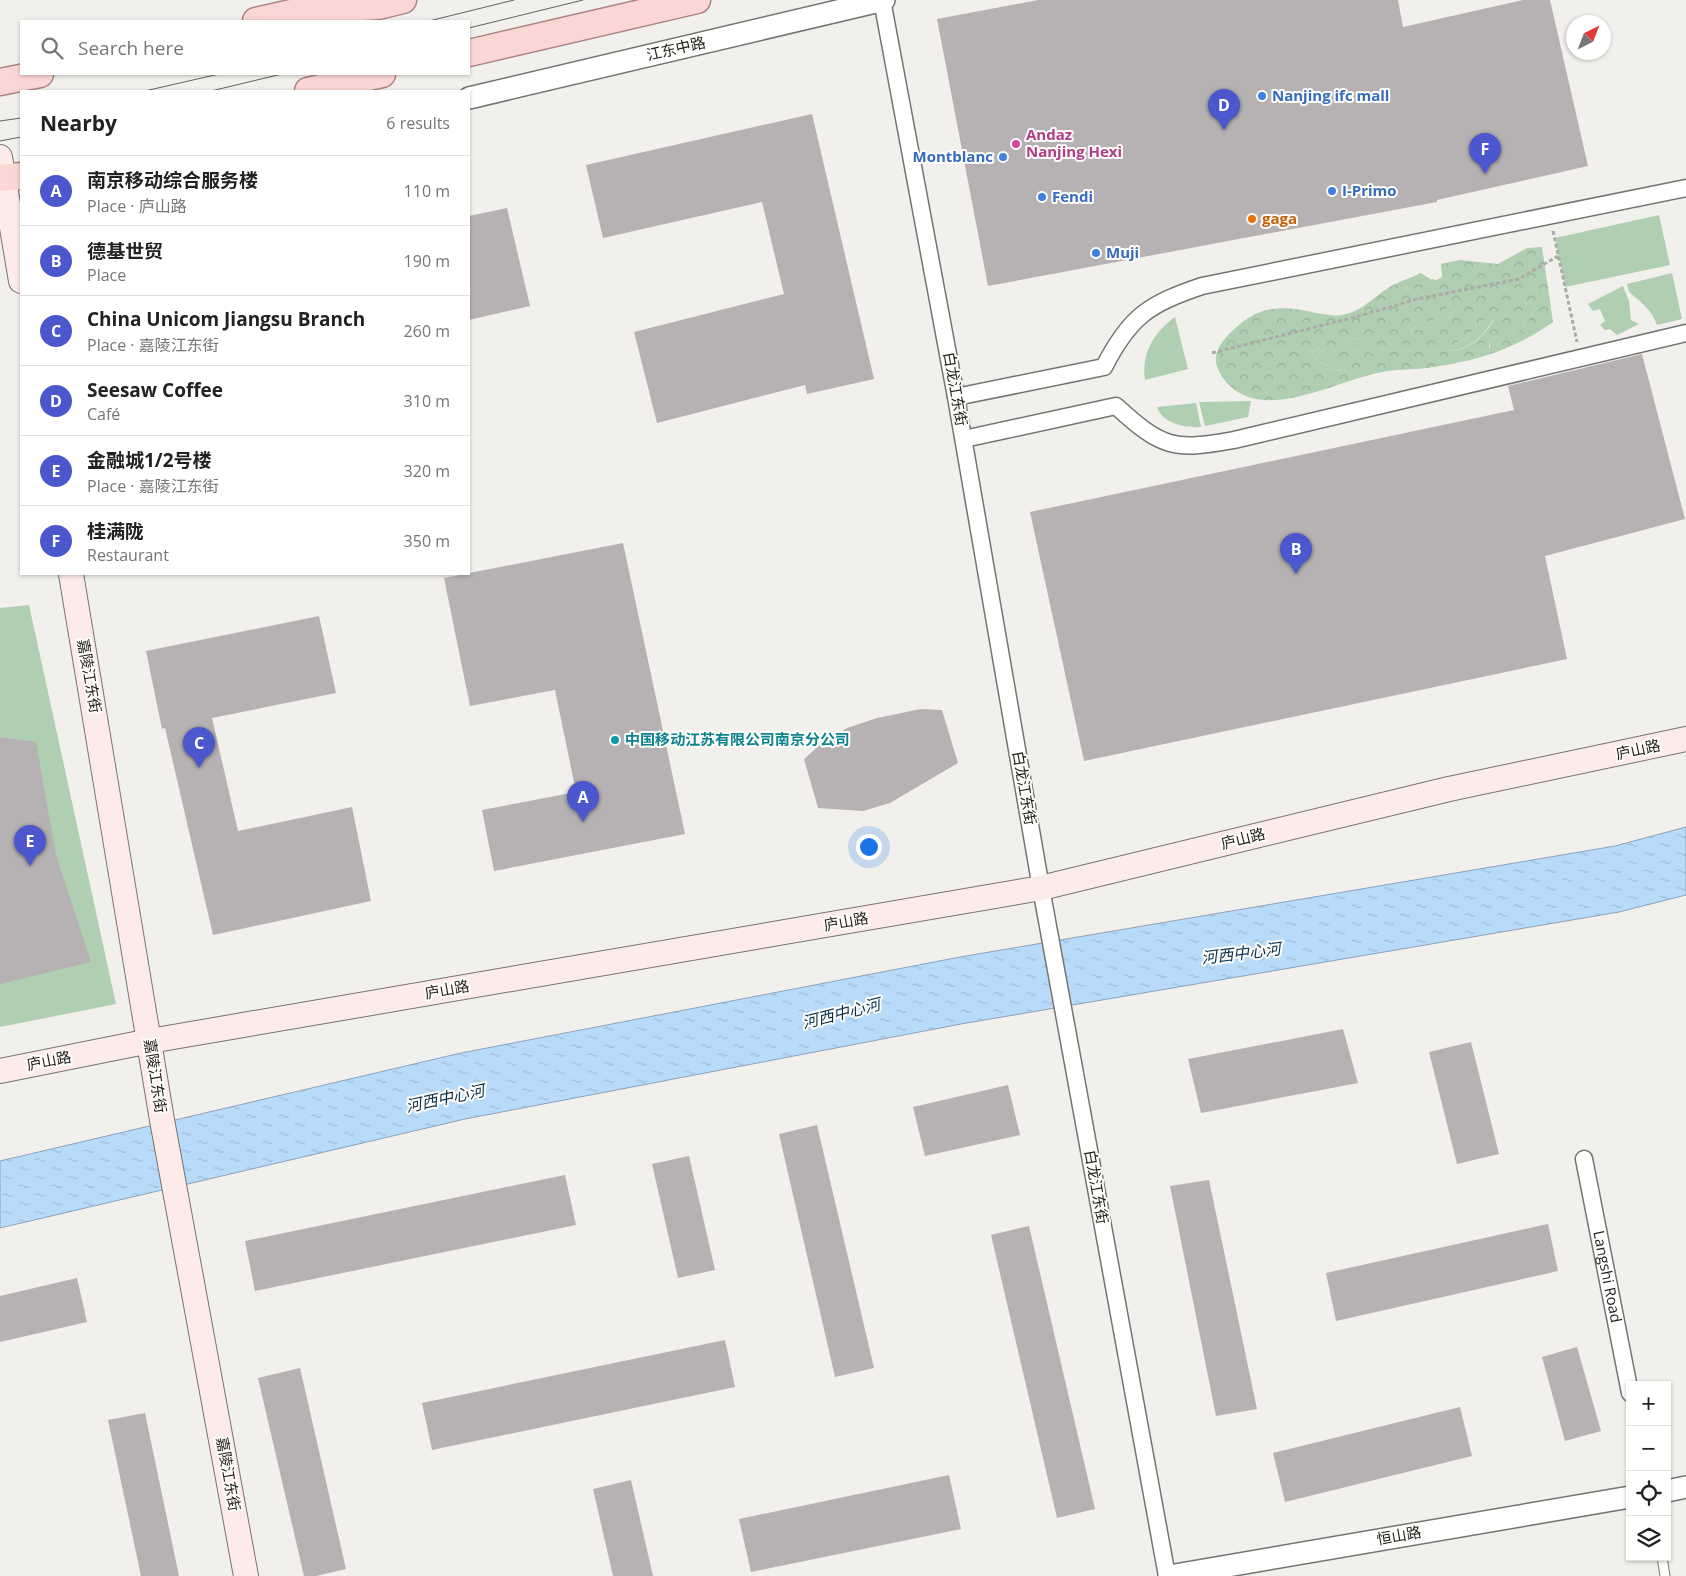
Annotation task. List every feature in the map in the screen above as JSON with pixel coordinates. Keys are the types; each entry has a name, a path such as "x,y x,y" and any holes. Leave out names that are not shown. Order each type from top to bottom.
{"main road":[{"path":"259,20 309,5 378,6 403,0"},
{"path":"470,53 697,0"},
{"path":"0,82 35,75"},
{"path":"312,90 378,75"},
{"path":"6,172 20,273"},
{"name":"嘉陵江东街","path":"72,575 162,1120 246,1576"},
{"name":"庐山路","path":"0,1071 150,1041 1042,888 1449,789 1686,740"}],"street":[{"name":"江东中路","path":"470,98 883,0"},
{"name":"白龙江东街","path":"883,0 964,439 1068,1036 1168,1576"},
{"path":"956,397 1104,367 1115,345 1133,321 1168,297 1202,286 1686,188"},
{"path":"964,439 1116,406 1140,427 1167,444 1199,447 1686,333"},
{"name":"Langshi Road","path":"1584,1159 1628,1381"},
{"path":"1671,1489 1686,1487"},
{"name":"恒山路","path":"1168,1576 1626,1498"}],"lane":[{"path":"1663,1561 1665,1576"}],"path":[{"path":"1550,216 1580,358"},
{"path":"1212,353 1359,316 1417,299 1519,279 1558,256"}],"green space":[{"path":"1659,215 1670,265 1565,287 1555,238"},
{"path":"1542,247 1553,322 1523,340 1493,353 1445,365 1382,372 1304,395 1264,400 1246,396 1230,386 1217,366 1216,357 1224,339 1244,321 1261,312 1270,309 1287,308 1336,316 1342,315 1357,310 1393,285 1421,273 1430,279 1437,280 1442,277 1441,264 1460,260 1498,264 1527,248","holes":["1452,301 1457,301 1459,304 1455,310 1437,325 1422,329 1406,327 1407,323 1431,321 1441,314","1534,302 1531,316 1511,337 1489,348 1489,341 1501,335 1512,326 1527,303","1494,319 1476,341 1463,348 1449,351 1452,345 1466,338 1481,321","1349,338 1374,344 1384,351 1389,362 1387,365 1384,364 1372,354 1349,348 1343,342","1317,348 1347,366 1345,371 1335,370 1321,363 1312,352"]},
{"path":"1672,273 1682,319 1657,325 1649,311 1629,292 1627,284"},
{"path":"1623,286 1629,301 1631,320 1639,324 1617,335 1610,329 1605,330 1600,325 1605,321 1600,309 1593,311 1588,304"},
{"path":"1452,301 1457,301 1459,304 1449,316 1437,325 1422,329 1406,327 1408,322 1422,321 1435,316"},
{"path":"1534,302 1534,309 1526,323 1511,337 1490,348 1489,341 1501,335 1511,326 1527,303"},
{"path":"1175,317 1188,369 1145,380 1145,361 1151,344 1161,330"},
{"path":"1494,318 1476,341 1463,348 1449,351 1452,345 1466,338 1481,321"},
{"path":"1349,338 1368,341 1374,344 1384,351 1390,362 1387,365 1383,365 1363,352 1347,348 1343,342"},
{"path":"1317,348 1347,366 1345,371 1335,370 1321,363 1312,352"},
{"path":"1251,401 1248,417 1205,426 1199,402"},
{"path":"1196,403 1201,427 1175,424 1164,417 1157,407"},
{"path":"29,605 116,1004 0,1027 0,608"}],"water":[{"name":"河西中心河","path":"1686,827 1686,895 1619,912 961,1024 465,1119 0,1228 0,1161 461,1053 960,957 1615,846"}],"building":[{"name":"Nanjing ifc mall","path":"1038,0 1398,0 1403,27 1523,0 1550,0 1588,166 1437,200 1437,202 988,286 937,19"},
{"path":"812,114 874,379 807,394 805,385 657,423 634,332 784,294 762,202 603,238 586,165"},
{"path":"507,208 530,306 470,320 470,216"},
{"path":"1642,354 1685,519 1545,556 1567,659 1084,761 1030,512 1514,410 1508,386"},
{"name":"中国移动江苏有限公司南京分公司","path":"623,543 685,834 494,871 482,810 576,792 555,690 470,706 444,578 470,575 470,573"},
{"path":"319,616 336,693 212,718 238,831 352,807 371,901 213,935 165,728 162,729 146,651"},
{"path":"921,709 942,710 958,763 890,803 863,811 818,808 804,759 821,744 847,728 877,718"},
{"path":"0,737 36,742 56,855 91,962 0,984"},
{"path":"1343,1029 1358,1083 1201,1113 1188,1059"},
{"path":"1471,1042 1499,1154 1457,1164 1429,1052"},
{"path":"1008,1085 1020,1135 925,1156 913,1107"},
{"path":"817,1125 874,1368 835,1377 779,1134"},
{"path":"689,1156 715,1270 678,1278 652,1164"},
{"path":"565,1175 576,1225 255,1291 245,1241"},
{"path":"1209,1180 1257,1409 1216,1416 1170,1186"},
{"path":"1548,1224 1558,1271 1336,1321 1326,1273"},
{"path":"1029,1226 1095,1509 1057,1518 991,1235"},
{"path":"77,1278 87,1322 0,1342 0,1296"},
{"path":"725,1340 735,1387 432,1450 422,1403"},
{"path":"1577,1347 1601,1431 1565,1441 1542,1357"},
{"path":"300,1368 346,1569 316,1576 304,1576 258,1378"},
{"path":"1460,1407 1472,1456 1285,1502 1273,1453"},
{"path":"145,1413 179,1576 141,1576 108,1420"},
{"path":"949,1475 961,1529 751,1572 739,1519"},
{"path":"631,1480 653,1576 613,1576 593,1489"}],"tram line":[{"path":"433,20 514,0"},
{"path":"470,28 583,0"},
{"path":"149,90 215,75"},
{"path":"215,90 278,75"},
{"path":"0,121 20,118"},
{"path":"0,141 20,137"}],"place":[{"name":"Nanjing ifc mall","path":"1262,96"},
{"name":"Seesaw Coffee","path":"1224,130"},
{"name":"Andaz Nanjing Hexi","path":"1016,144"},
{"name":"Montblanc","path":"1003,157"},
{"name":"桂满陇","path":"1485,174"},
{"name":"I-Primo","path":"1332,191"},
{"name":"Fendi","path":"1042,197"},
{"name":"gaga","path":"1252,219"},
{"name":"Muji","path":"1096,253"},
{"name":"德基世贸","path":"1296,574"},
{"name":"中国移动江苏有限公司南京分公司","path":"615,740"},
{"name":"China Unicom Jiangsu Branch","path":"199,768"},
{"name":"南京移动综合服务楼","path":"583,822"},
{"name":"金融城1/2号楼","path":"30,866"}]}
